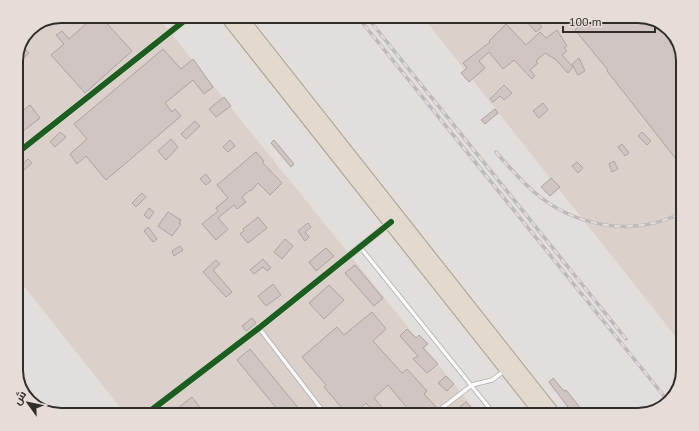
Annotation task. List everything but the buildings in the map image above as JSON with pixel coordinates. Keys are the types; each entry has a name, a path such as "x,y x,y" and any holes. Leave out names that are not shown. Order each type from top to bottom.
{"highway":[{"path":"232,23 391,222 536,408"},
{"path":"246,23 549,408"}],"street":[{"path":"23,148 179,23"},
{"path":"153,408 259,328 391,222"}],"lane":[{"path":"360,247 489,408"},
{"path":"259,328 321,408"},
{"path":"442,408 472,386 492,380 505,369"}],"shaded area":[{"path":"163,23 473,408 120,408 23,285 23,59 27,44 31,38 42,28 54,24"},
{"path":"428,23 643,23 657,28 670,40 676,59 676,337"}],"railway":[{"path":"363,23 665,397"},
{"path":"372,23 626,339"},
{"path":"496,152 519,178 534,192 550,204 568,214 586,221 606,225 645,225 676,215"}],"cycle path":[{"path":"23,148 181,23"},
{"path":"154,408 259,328 391,222"}]}
